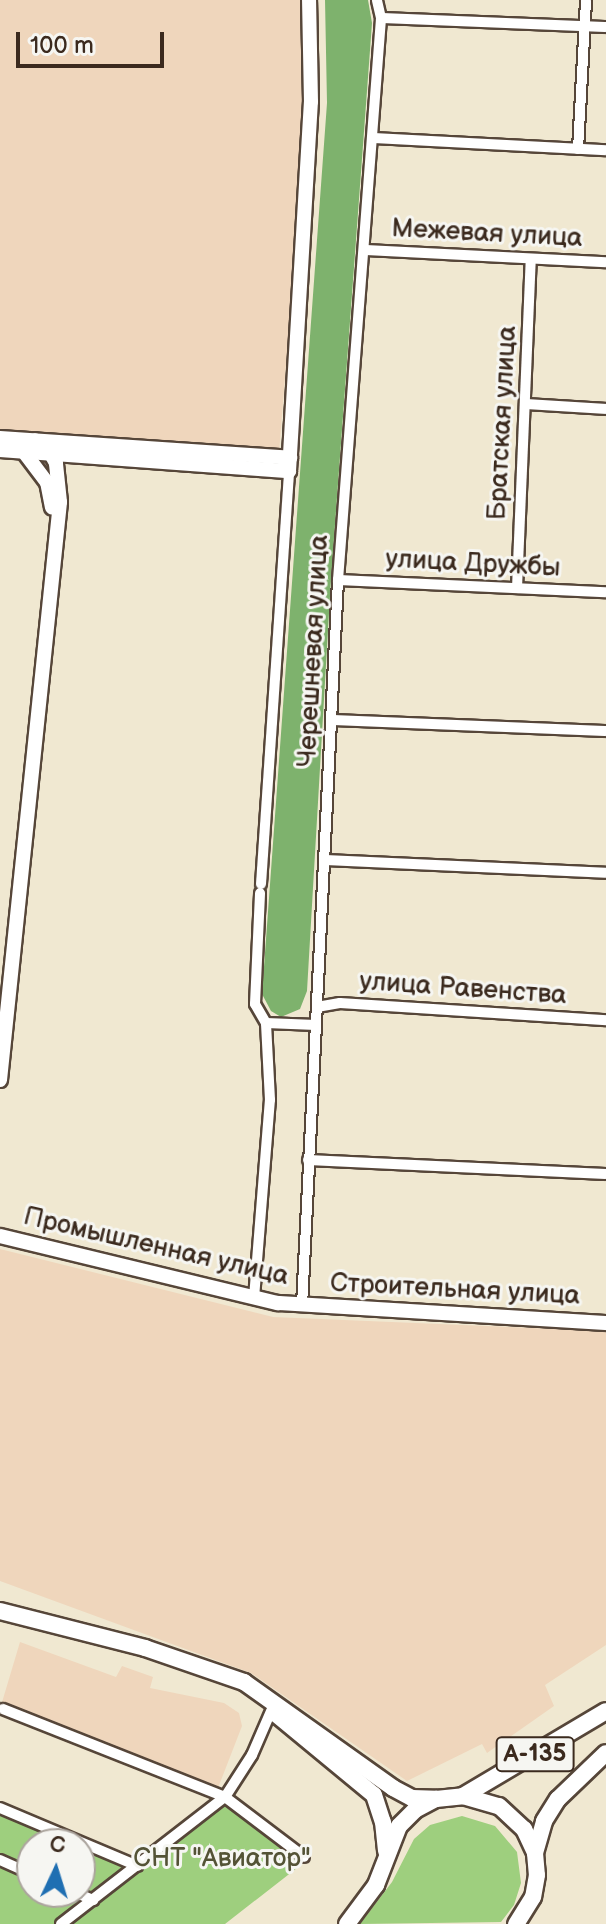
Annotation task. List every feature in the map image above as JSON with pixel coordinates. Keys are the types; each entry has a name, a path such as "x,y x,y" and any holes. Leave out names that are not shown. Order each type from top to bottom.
{"main road":[{"path":"0,1611 206,1666 244,1682 274,1700 393,1788 412,1798 463,1796 499,1806 524,1829 535,1853 537,1875 533,1897 516,1924"},
{"path":"206,1666 271,1711 374,1795 383,1822 386,1852"},
{"name":"А-135","path":"463,1796 606,1711"},
{"name":"А-135","path":"535,1853 544,1821 558,1799 606,1753"},
{"path":"347,1924 376,1885 386,1852 399,1826 415,1810 436,1799"}],"street":[{"path":"254,1298 268,1149 266,1023 255,1004 311,102 309,0"},
{"name":"Черешневая улица","path":"302,1306 338,580 374,138 381,18 377,0"},
{"path":"578,149 586,0"},
{"path":"381,18 606,27"},
{"path":"374,138 606,150"},
{"name":"Межевая улица","path":"366,250 606,262"},
{"name":"Братская улица","path":"517,588 531,260"},
{"path":"527,404 606,409"},
{"path":"0,438 290,464"},
{"path":"0,1080 55,561 59,478 51,454 35,440"},
{"path":"0,450 290,464"},
{"path":"24,452 47,482 52,501 55,561"},
{"name":"улица Дружбы","path":"338,580 606,592"},
{"path":"332,720 606,731"},
{"path":"325,860 606,873"},
{"name":"улица Равенства","path":"317,1007 340,1003 606,1020"},
{"path":"266,1023 316,1025"},
{"path":"308,1160 606,1174"},
{"name":"Промышленная улица","path":"0,1236 66,1249 254,1298 302,1306"},
{"name":"Строительная улица","path":"302,1306 606,1323"},
{"path":"3,1709 225,1797 304,1857"},
{"path":"96,1898 225,1797 252,1755 271,1711"},
{"path":"0,1808 137,1866"},
{"path":"61,1924 82,1908"}],"shaded area":[{"path":"0,0 305,0 305,126 279,453 0,431"},
{"path":"0,1249 273,1317 606,1331 606,1645 545,1685 554,1706 487,1753 482,1744 407,1781 251,1673 0,1581"},
{"path":"20,1642 116,1677 122,1666 153,1677 150,1688 224,1703 239,1713 242,1726 218,1788 208,1791 0,1709"}],"green space":[{"path":"325,0 368,0 372,23 331,579 307,991 300,1009 281,1017 271,1011 262,994 327,103"},
{"name":"СНТ \"Авиатор\"","path":"220,1791 311,1857 225,1924 0,1924 0,1807 51,1828 16,1828 16,1908 96,1908 96,1846 134,1862"},
{"path":"462,1816 495,1826 517,1852 521,1883 514,1905 501,1922 360,1924 392,1882 414,1839 430,1825"}]}
